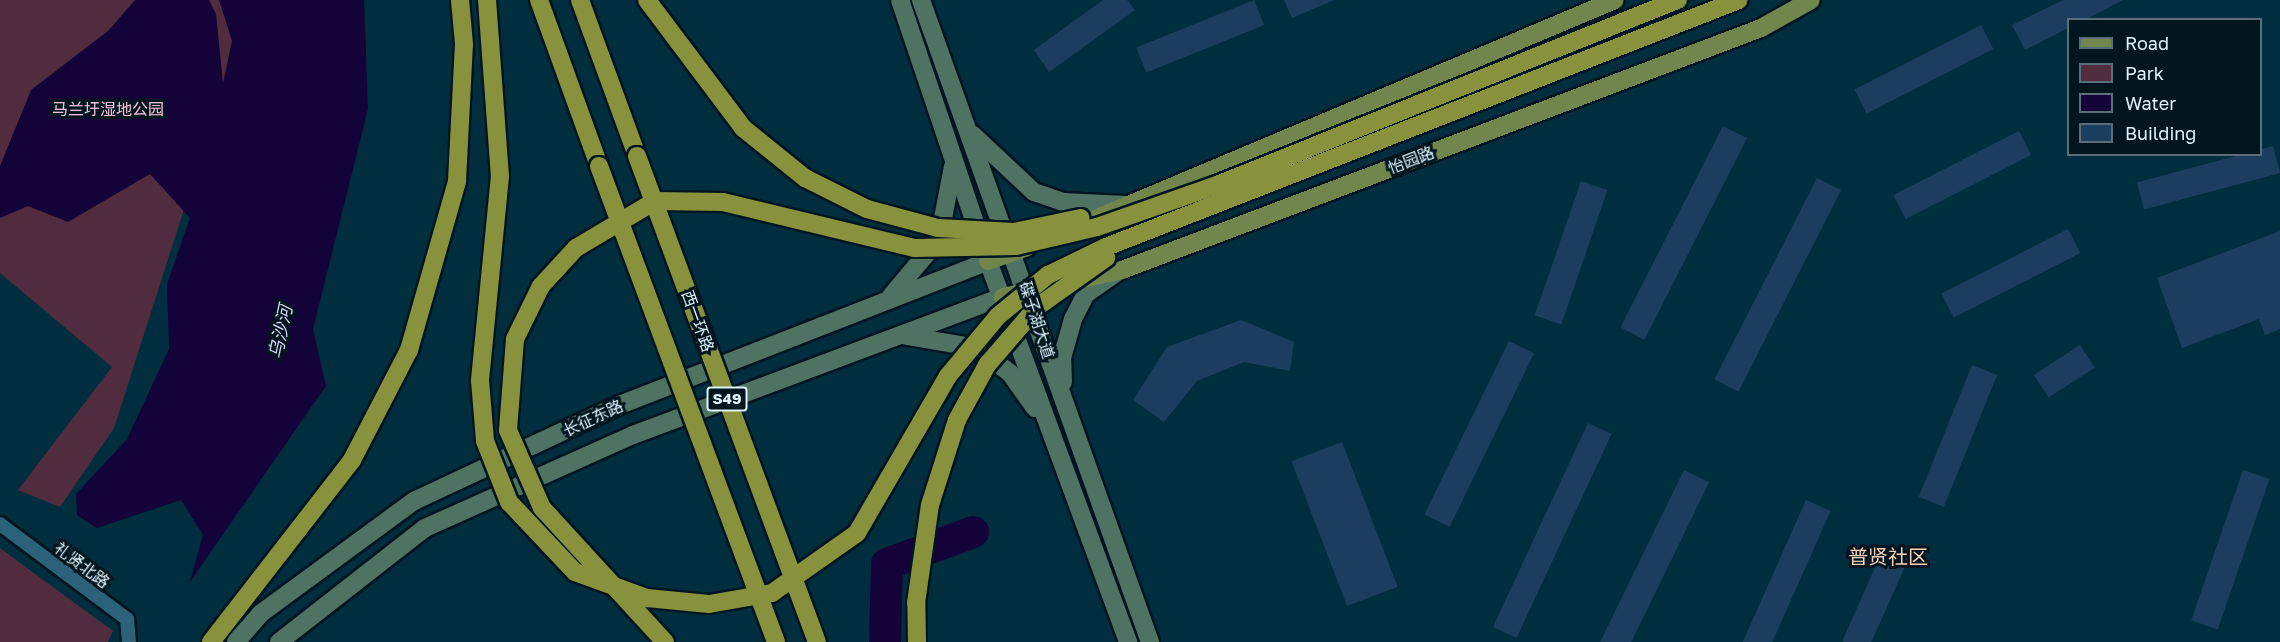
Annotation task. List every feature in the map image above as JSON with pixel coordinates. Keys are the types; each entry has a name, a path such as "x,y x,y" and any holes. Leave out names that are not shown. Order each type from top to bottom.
{"highway":[{"path":"211,642 352,460 409,350 457,181 460,0"},
{"path":"487,0 500,176 480,380 485,441 509,502 536,535 575,572 647,598 709,604 772,593 820,564 858,533 948,376 998,316 1048,275 1204,209 1739,0"},
{"name":"S49","path":"538,0 776,642"},
{"name":"西一环路","path":"580,0 817,642"},
{"path":"647,0 743,128 805,178 867,209 938,228 1014,232 1217,184"},
{"path":"665,642 542,508 508,430 515,339 541,286 576,248 656,201 723,202 915,248 1016,246 1096,227 1217,184 1678,0"},
{"path":"917,642 916,603 930,506 957,420 987,365 1037,307 1102,259 1204,209"}],"main road":[{"name":"碟子湖大道","path":"900,0 988,261 1128,642"},
{"name":"碟子湖大道","path":"921,0 1028,292 1064,401 1150,642"},
{"path":"988,261 1013,253 1126,206 1615,0"},
{"name":"怡园路","path":"1003,297 1122,270 1761,28 1811,0"},
{"path":"968,129 1034,192 1063,202 1126,206"},
{"path":"886,301 939,239 953,183 952,149"},
{"name":"长征东路","path":"236,642 260,614 414,501 617,406 988,261"},
{"path":"1064,401 1062,358 1073,319 1086,294 1122,270"},
{"name":"长征东路","path":"279,642 425,528 633,435 1003,297"},
{"path":"900,336 977,348 1010,373 1052,434"}],"street":[{"name":"礼贤北路","path":"0,524 127,619 129,642"}],"green space":[{"name":"马兰圩湿地公园","path":"0,0 232,0 243,59 187,200 114,428 60,507 18,490 112,367 0,273"},
{"path":"0,548 113,631 108,642 0,642"}],"water":[{"name":"乌沙河","path":"135,0 209,0 216,14 223,83 232,41 219,0 364,0 368,109 313,329 328,395 185,599 203,535 181,500 97,528 77,515 76,494 127,439 169,349 167,284 190,218 150,174 68,222 28,206 0,218 0,166 31,90 108,31"}],"pier":[{"path":"328,383 345,439 378,510 416,642 216,642 182,600 185,589"}],"building":[{"path":"1103,0 1127,0 1135,10 1049,72 1034,50"},
{"path":"1254,0 1264,25 1146,73 1136,48"},
{"path":"1284,0 1334,0 1292,18"},
{"path":"2063,0 2123,0 2089,18 2067,18 2067,29 2025,50 2012,25"},
{"path":"1981,25 1993,49 1867,114 1854,89"},
{"path":"1723,126 1747,138 1644,340 1620,327"},
{"path":"2019,131 2031,155 1906,219 1893,195"},
{"path":"2273,146 2280,173 2144,210 2137,182 2236,156 2262,156 2262,149"},
{"path":"1817,178 1841,190 1738,392 1714,379"},
{"path":"1581,181 1607,190 1561,324 1535,315"},
{"path":"2068,229 2080,253 1954,318 1941,293"},
{"path":"2280,231 2280,329 2265,335 2259,319 2182,348 2157,278"},
{"path":"1241,320 1294,342 1290,371 1244,362 1197,381 1164,422 1133,400 1167,347"},
{"path":"1509,341 1534,353 1450,527 1424,514"},
{"path":"2080,345 2095,368 2049,398 2034,375"},
{"path":"1972,365 1997,375 1944,507 1919,497"},
{"path":"1588,423 1612,434 1516,638 1493,627"},
{"path":"1342,442 1398,587 1347,606 1292,461"},
{"path":"1684,470 1709,482 1631,642 1600,642"},
{"path":"2243,470 2269,479 2218,629 2191,620"},
{"path":"1806,500 1831,511 1772,642 1743,642"},
{"path":"1885,545 1910,556 1871,642 1842,641"}],"waterway":[{"path":"885,642 887,564 973,532"}],"district":[{"name":"普贤社区","path":"1888,556"}]}
